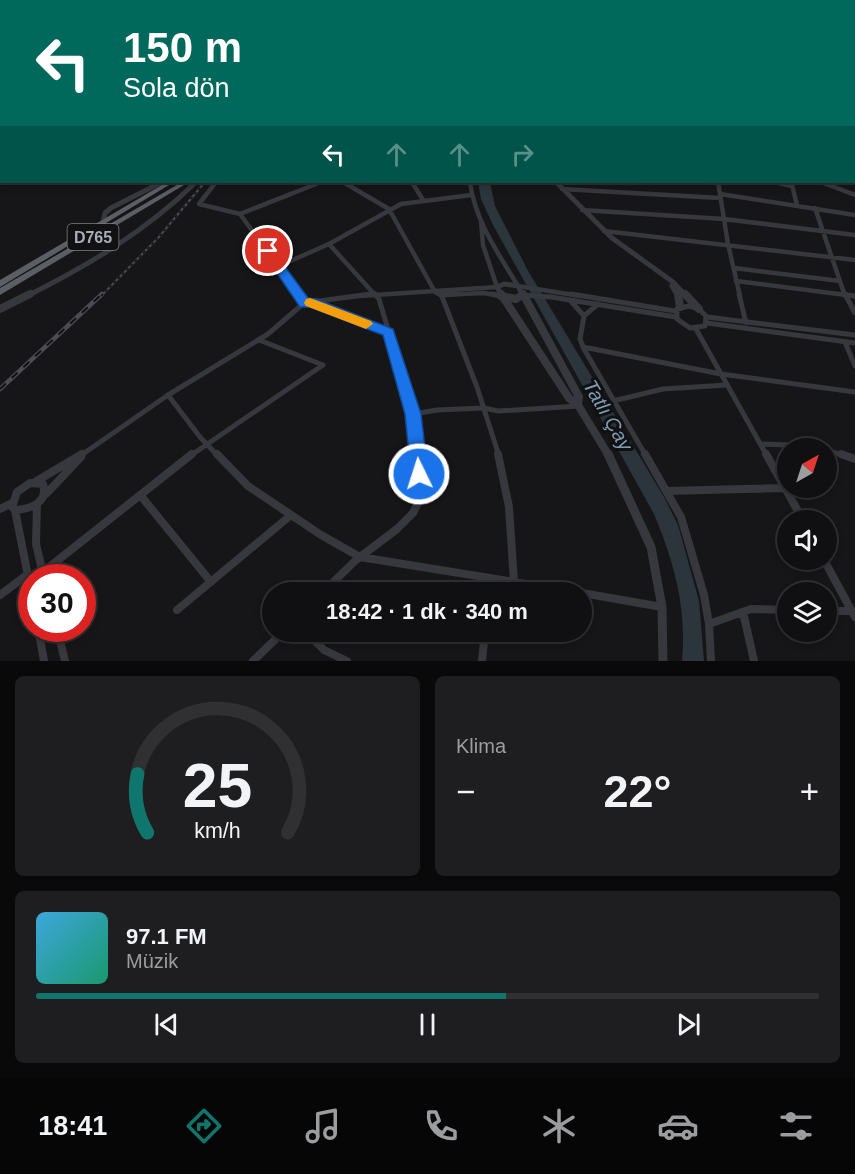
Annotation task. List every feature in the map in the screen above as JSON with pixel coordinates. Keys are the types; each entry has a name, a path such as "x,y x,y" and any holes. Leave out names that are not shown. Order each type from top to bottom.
{"highway":[{"name":"D765","path":"0,292 82,243 172,183"},
{"name":"D765","path":"0,284 184,183"}],"street":[{"path":"111,249 103,227 105,213 160,183"},
{"path":"0,309 53,283 145,228 195,183"},
{"path":"215,183 199,204 240,214 318,183"},
{"path":"345,183 389,209 435,292 442,295 484,293 516,299 523,291"},
{"path":"413,183 423,200"},
{"path":"470,183 471,195 481,221 523,291 579,397 578,406"},
{"path":"557,183 604,231 673,282 707,320 855,344"},
{"path":"718,183 728,244 746,323"},
{"path":"824,183 855,195"},
{"path":"793,184 796,205"},
{"path":"562,189 720,196 855,215"},
{"path":"279,266 329,244 401,204 471,195"},
{"path":"815,208 845,295 855,314"},
{"path":"582,210 724,219 855,235"},
{"path":"240,214 308,303 389,332"},
{"path":"481,221 483,245 501,296 569,398 578,406 609,459 651,547 662,607 663,661"},
{"path":"604,231 855,260"},
{"path":"82,243 111,249"},
{"path":"329,244 379,299 413,414 423,493 421,500 405,523 360,557 334,582"},
{"path":"648,263 678,295 677,312 685,326 696,328 707,320 855,336"},
{"path":"734,268 840,281"},
{"path":"736,281 855,296"},
{"path":"25,564 13,506 20,489 86,452 168,395 259,340 308,303 374,294 435,292 497,287 504,284 523,291 677,312"},
{"path":"545,293 598,304 677,312 689,306 699,309"},
{"path":"168,395 206,443 248,486 360,557 514,582 511,522 505,481 484,408 442,295"},
{"path":"570,300 584,316"},
{"path":"598,304 584,316 580,331 583,347 667,491 688,536 709,624 711,661"},
{"path":"696,328 777,475"},
{"path":"58,564 206,443 323,365 259,340"},
{"path":"845,342 855,366"},
{"path":"583,347 721,374 855,392"},
{"path":"613,401 663,389 728,385"},
{"path":"413,414 484,408 498,411 578,406"},
{"path":"760,444 816,446 855,459"},
{"path":"0,509 13,506 24,511 37,504 86,452"},
{"path":"35,482 43,484 44,496"},
{"path":"667,491 777,488"},
{"path":"141,496 211,582"},
{"path":"37,504 36,544 41,564"},
{"path":"177,610 291,514"},
{"path":"830,570 854,613"},
{"path":"0,595 18,582"},
{"path":"592,596 662,607"},
{"path":"709,624 751,609 777,610"},
{"path":"837,611 854,613"},
{"path":"743,612 754,661"},
{"path":"41,642 44,661"},
{"path":"60,642 65,661"},
{"path":"253,661 273,642"},
{"path":"312,642 332,656 347,661"},
{"path":"482,661 484,642"}],"water":[{"name":"Tatlı Çay","path":"478,183 490,183 495,206 527,269 664,497 678,525 699,601 704,661 682,661 681,604 668,550 654,514 493,225 481,199"}],"railway":[{"path":"101,296 158,238 204,183"},
{"path":"0,389 102,294"}],"slow traffic":[{"path":"310,303 366,324"}],"route":[{"path":"268,251 304,303 311,302 389,332 413,414 419,474"}]}
